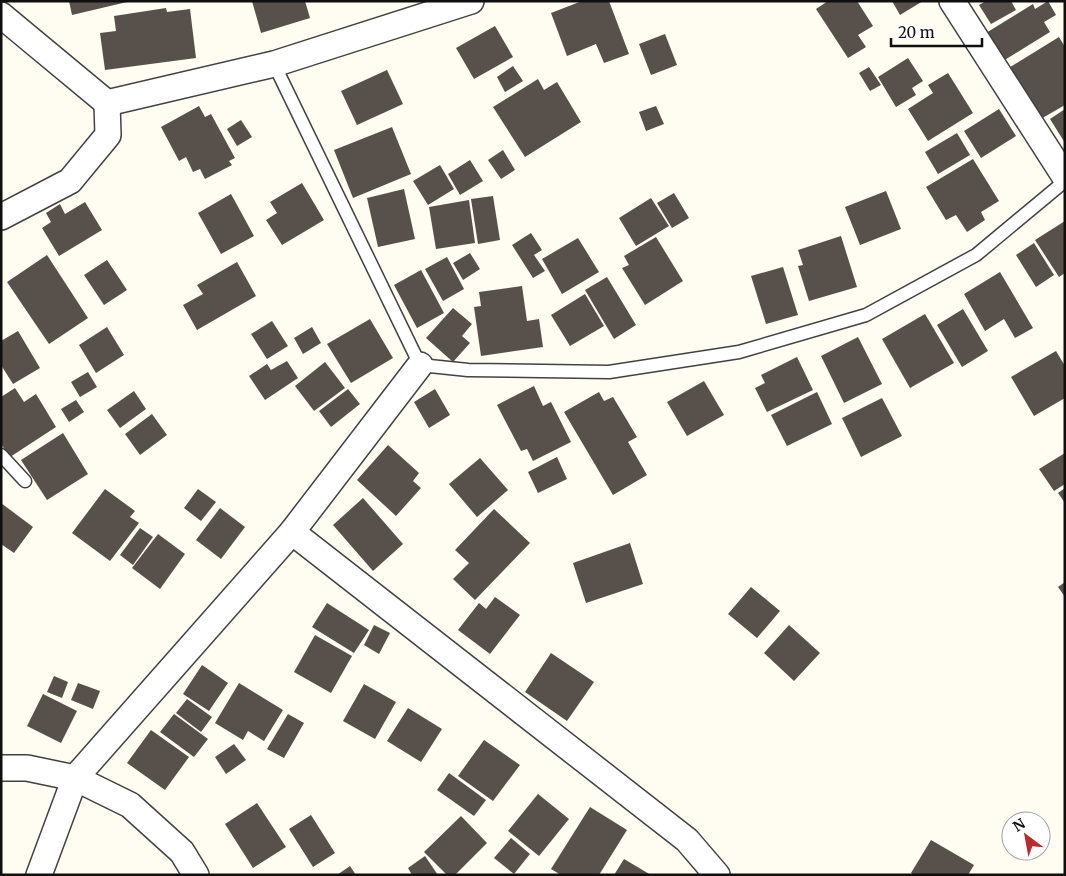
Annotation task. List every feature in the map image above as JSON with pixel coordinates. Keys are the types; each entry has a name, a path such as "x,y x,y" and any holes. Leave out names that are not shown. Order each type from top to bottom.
{"street":[{"path":"107,103 274,64 471,1"},
{"path":"952,1 1065,177"},
{"path":"1,15 107,103 108,135 70,181 1,217"},
{"path":"40,875 75,778 292,532 420,365"},
{"path":"292,532 687,840 717,875"},
{"path":"1,768 27,768 75,778 130,806 182,852 196,875"}],"lane":[{"path":"274,64 420,365 468,370 610,372 739,352 866,315 976,255 1065,181"},
{"path":"1,455 25,481"}],"building":[{"path":"69,1 127,1 127,2 72,15"},
{"path":"252,1 305,1 310,18 261,33"},
{"path":"582,1 609,1 629,54 604,63 596,44 567,56 551,13"},
{"path":"828,1 857,1 873,26 858,35 866,47 848,58 816,9"},
{"path":"892,1 923,1 900,15"},
{"path":"986,1 1011,1 1016,10 991,24 979,5"},
{"path":"1048,1 1056,15 1044,22 1050,32 1003,61 986,33 1033,4 1035,9"},
{"path":"166,8 167,12 190,9 196,58 105,70 100,33 116,31 114,16"},
{"path":"495,26 513,57 474,79 456,48"},
{"path":"665,34 677,65 651,75 639,44"},
{"path":"1059,37 1065,47 1065,105 1039,120 1007,69"},
{"path":"908,58 923,81 912,88 916,95 896,107 878,77"},
{"path":"513,66 523,81 505,92 497,77"},
{"path":"869,67 881,85 870,91 859,73"},
{"path":"387,70 403,104 357,125 341,91"},
{"path":"948,73 973,113 928,141 908,109 933,93 928,85"},
{"path":"538,79 544,90 557,82 581,122 525,157 493,107"},
{"path":"199,106 205,117 211,114 235,158 229,161 232,165 205,179 200,169 193,172 186,157 179,161 161,127"},
{"path":"656,106 664,124 646,131 639,112"},
{"path":"999,109 1016,136 981,158 964,131"},
{"path":"1065,109 1065,143 1050,119"},
{"path":"241,120 252,137 237,146 227,129"},
{"path":"392,127 411,174 353,198 334,150"},
{"path":"957,133 970,155 938,174 925,152"},
{"path":"503,150 515,170 501,179 488,160"},
{"path":"973,159 999,201 981,212 985,220 967,232 956,215 946,220 926,187"},
{"path":"470,160 483,181 460,195 448,174"},
{"path":"440,165 454,189 428,205 413,181"},
{"path":"302,183 324,220 282,245 266,220 277,213 270,202"},
{"path":"404,189 415,239 378,247 367,198"},
{"path":"886,191 901,229 860,245 845,207"},
{"path":"674,193 689,218 672,228 657,203"},
{"path":"231,194 254,236 221,254 198,213"},
{"path":"493,196 500,240 478,244 471,199"},
{"path":"651,198 669,226 636,246 619,218"},
{"path":"469,200 475,243 436,249 429,207"},
{"path":"85,202 102,230 59,256 42,228 51,222 46,213 60,204 65,214"},
{"path":"1065,221 1065,273 1059,277 1035,240"},
{"path":"531,233 542,250 534,255 545,271 533,278 512,245"},
{"path":"841,236 857,287 809,301 798,266 803,265 798,250"},
{"path":"656,237 683,281 645,305 622,268 629,265 624,256"},
{"path":"578,238 599,272 562,294 542,259"},
{"path":"1034,243 1054,275 1036,287 1016,255"},
{"path":"470,253 480,269 463,280 453,263"},
{"path":"47,255 88,318 49,344 7,282"},
{"path":"447,257 464,289 443,301 425,269"},
{"path":"107,260 127,290 104,305 84,275"},
{"path":"237,262 256,296 197,330 183,305 203,294 197,285"},
{"path":"783,267 798,315 766,324 751,276"},
{"path":"421,270 444,313 417,328 394,285"},
{"path":"1000,272 1033,328 1015,338 1004,319 985,331 964,294"},
{"path":"607,277 636,325 614,339 585,290"},
{"path":"522,286 527,321 539,319 543,347 481,356 474,307 481,306 479,292"},
{"path":"585,294 604,326 570,346 551,315"},
{"path":"453,308 472,324 462,336 470,343 453,362 426,338"},
{"path":"963,309 988,351 962,367 937,325"},
{"path":"925,314 954,363 910,388 882,339"},
{"path":"370,319 393,358 351,383 327,344"},
{"path":"272,321 288,346 267,359 251,334"},
{"path":"107,327 124,355 96,373 79,345"},
{"path":"312,327 321,343 303,354 294,338"},
{"path":"18,331 40,368 13,384 1,365 1,341"},
{"path":"858,337 882,384 844,403 821,356"},
{"path":"1056,351 1065,366 1065,398 1034,416 1011,377"},
{"path":"797,357 813,390 767,412 755,388 765,383 761,375"},
{"path":"287,361 298,378 265,400 249,376 267,364 271,370"},
{"path":"325,362 345,388 314,411 295,386"},
{"path":"88,372 97,387 80,397 71,382"},
{"path":"704,381 724,415 687,436 667,402"},
{"path":"534,386 543,406 551,402 571,442 533,461 527,449 521,451 497,405"},
{"path":"15,388 24,402 36,394 56,427 10,457 1,444 1,397"},
{"path":"348,389 360,404 331,427 319,411"},
{"path":"435,389 450,415 429,428 414,402"},
{"path":"134,391 146,409 120,428 107,410"},
{"path":"599,392 604,401 613,397 637,437 628,442 647,475 613,495 564,412"},
{"path":"817,392 832,424 787,446 771,415"},
{"path":"882,398 902,436 861,457 842,418"},
{"path":"76,400 84,412 69,422 61,409"},
{"path":"152,414 167,435 140,455 125,434"},
{"path":"63,433 88,474 47,500 21,460"},
{"path":"388,445 419,473 413,481 421,488 396,516 357,480"},
{"path":"1065,453 1065,484 1054,491 1039,469"},
{"path":"557,457 567,479 538,493 528,472"},
{"path":"480,458 508,490 477,517 449,484"},
{"path":"1065,488 1065,503 1058,493"},
{"path":"105,489 135,511 130,517 139,523 110,561 72,533"},
{"path":"198,489 216,502 201,521 184,508"},
{"path":"363,498 403,544 373,571 333,525"},
{"path":"1,503 33,527 14,553 1,544"},
{"path":"220,508 245,527 221,559 196,540"},
{"path":"494,509 530,543 475,600 453,579 469,563 455,550"},
{"path":"140,528 153,537 133,565 120,555"},
{"path":"158,534 185,554 160,589 132,568"},
{"path":"630,543 643,584 586,603 573,563"},
{"path":"1065,582 1065,597 1058,587"},
{"path":"751,587 780,611 757,638 728,614"},
{"path":"495,597 520,615 490,654 458,630 479,603 486,609"},
{"path":"327,603 369,630 354,653 312,627"},
{"path":"374,625 390,633 379,654 364,645"},
{"path":"789,625 820,653 794,681 764,653"},
{"path":"315,635 352,656 331,693 294,672"},
{"path":"551,653 594,682 567,721 525,692"},
{"path":"202,665 228,683 209,711 183,694"},
{"path":"54,676 68,682 62,698 47,692"},
{"path":"78,683 100,691 93,709 71,700"},
{"path":"239,683 283,710 264,741 248,731 243,740 215,723"},
{"path":"364,684 396,702 375,739 343,721"},
{"path":"43,694 77,711 61,743 27,726"},
{"path":"187,699 212,717 201,732 176,713"},
{"path":"408,708 442,729 421,762 387,741"},
{"path":"174,714 208,739 194,757 160,732"},
{"path":"288,714 304,723 284,758 267,749"},
{"path":"151,730 189,757 165,790 127,763"},
{"path":"484,740 520,765 493,801 458,776"},
{"path":"234,744 246,760 226,774 215,757"},
{"path":"449,773 486,800 474,816 437,790"},
{"path":"538,794 569,819 539,856 508,831"},
{"path":"257,803 286,847 253,868 225,824"},
{"path":"590,807 627,830 599,875 561,875 551,869"},
{"path":"311,815 335,853 313,867 289,829"},
{"path":"461,816 487,843 455,875 447,875 424,852"},
{"path":"511,838 530,854 514,874 494,858"},
{"path":"931,840 974,865 968,875 914,875 911,873"},
{"path":"425,856 438,875 412,875 408,868"},
{"path":"624,859 651,875 614,875"},
{"path":"350,866 356,875 337,875"}]}
